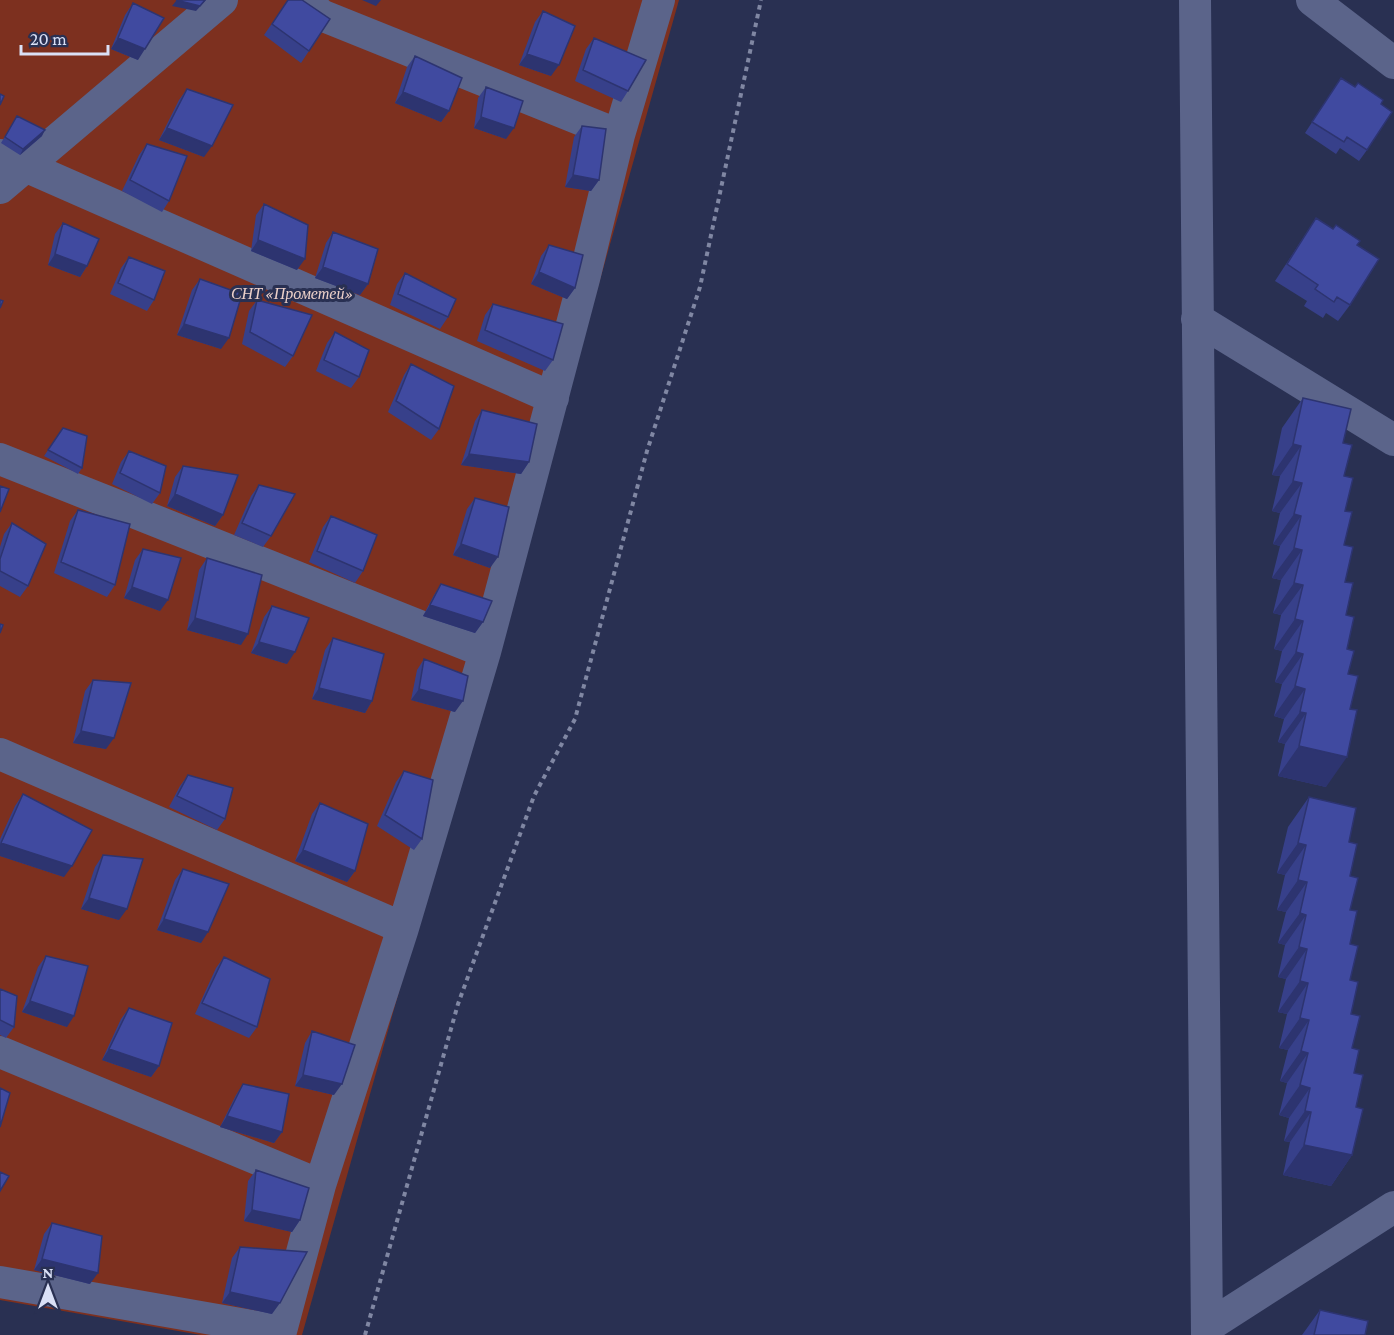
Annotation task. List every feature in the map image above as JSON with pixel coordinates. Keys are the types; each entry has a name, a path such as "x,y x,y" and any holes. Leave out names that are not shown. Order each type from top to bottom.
{"street":[{"path":"0,188 13,160 222,0"},
{"path":"304,0 321,15 619,135"},
{"path":"0,1282 281,1331 320,1185 403,928 485,652 585,279 619,135 659,0"},
{"path":"1195,0 1207,1331"},
{"path":"1312,0 1394,63"},
{"path":"13,160 553,398"},
{"path":"1197,319 1394,440"},
{"path":"0,459 485,652"},
{"path":"0,754 403,928"},
{"path":"0,1052 320,1185"},
{"path":"1207,1331 1394,1207"}],"path":[{"path":"364,1335 458,1004 534,796 575,719 648,451 700,287 761,0"}],"green space":[{"name":"СНТ «Прометей»","path":"0,0 679,0 302,1335 201,1335 0,1300"}],"building":[{"path":"176,0 205,0 200,6"},
{"path":"288,0 302,0 330,19 309,51 272,24"},
{"path":"133,3 164,18 145,49 118,38"},
{"path":"543,11 575,26 559,65 527,54"},
{"path":"594,38 646,60 628,91 583,70"},
{"path":"415,56 462,78 449,111 403,92"},
{"path":"1341,78 1355,87 1358,83 1383,100 1381,104 1392,112 1367,150 1347,137 1344,142 1312,122"},
{"path":"486,87 523,101 514,128 481,117"},
{"path":"187,89 233,105 212,146 167,128"},
{"path":"17,116 45,130 23,149 5,137"},
{"path":"582,126 606,129 599,180 573,175"},
{"path":"147,144 187,156 169,201 130,180"},
{"path":"264,204 308,225 305,259 258,240"},
{"path":"1316,218 1333,229 1336,225 1360,241 1357,245 1379,259 1350,305 1337,297 1334,302 1315,289 1318,285 1287,264"},
{"path":"63,223 99,239 87,266 55,254"},
{"path":"333,232 378,249 368,284 323,267"},
{"path":"549,245 583,255 575,288 539,272"},
{"path":"129,257 165,271 154,300 118,283"},
{"path":"405,273 456,299 448,317 398,294"},
{"path":"200,279 242,294 229,338 184,324"},
{"path":"257,300 312,315 293,356 250,332"},
{"path":"493,304 563,324 553,360 485,330"},
{"path":"335,332 369,350 359,377 324,360"},
{"path":"411,364 454,386 439,429 396,401"},
{"path":"1303,398 1351,409 1343,443 1352,445 1344,476 1353,478 1345,511 1352,512 1344,545 1353,547 1345,582 1353,583 1346,615 1354,617 1347,649 1354,651 1348,674 1358,676 1350,709 1357,710 1347,757 1299,746 1306,713 1300,712 1305,689 1295,686 1303,654 1296,652 1303,621 1295,619 1303,585 1294,583 1302,550 1294,548 1301,516 1294,514 1302,483 1293,481 1301,446 1293,444"},
{"path":"482,410 537,424 529,462 469,454"},
{"path":"63,428 87,436 82,468 48,450"},
{"path":"129,451 166,466 160,493 120,473"},
{"path":"183,466 238,475 223,515 175,494"},
{"path":"259,485 295,494 271,536 242,523"},
{"path":"0,486 9,489 0,512"},
{"path":"475,498 509,507 498,557 461,544"},
{"path":"78,510 130,524 115,585 61,562"},
{"path":"331,516 377,535 363,571 317,551"},
{"path":"12,523 46,544 28,586 0,571 0,559"},
{"path":"143,549 181,558 168,600 132,587"},
{"path":"207,558 262,575 248,634 195,618"},
{"path":"441,584 492,601 483,622 430,605"},
{"path":"272,606 309,618 295,652 259,642"},
{"path":"333,638 384,654 372,701 319,688"},
{"path":"424,659 468,676 463,701 419,689"},
{"path":"93,680 131,683 114,738 81,731"},
{"path":"404,771 433,780 422,839 385,815"},
{"path":"188,775 233,788 225,819 177,796"},
{"path":"23,794 92,830 72,866 1,843"},
{"path":"1309,797 1356,808 1349,842 1357,844 1350,876 1358,878 1350,910 1357,911 1350,944 1358,946 1350,980 1358,982 1351,1014 1360,1016 1352,1048 1359,1050 1354,1073 1363,1075 1356,1107 1363,1109 1352,1155 1304,1145 1311,1112 1305,1111 1310,1088 1300,1085 1308,1053 1301,1051 1309,1020 1300,1018 1308,983 1300,981 1307,949 1299,947 1306,915 1300,913 1307,882 1298,880 1306,845 1298,843"},
{"path":"320,803 368,824 355,871 303,850"},
{"path":"103,855 143,859 127,909 89,898"},
{"path":"183,869 229,884 208,932 164,919"},
{"path":"46,956 88,966 74,1016 30,1001"},
{"path":"224,957 270,979 257,1027 202,1003"},
{"path":"0,989 17,996 14,1027 0,1020"},
{"path":"129,1008 172,1023 159,1066 109,1049"},
{"path":"312,1031 355,1045 342,1084 303,1075"},
{"path":"243,1084 289,1094 282,1132 227,1116"},
{"path":"0,1088 10,1093 0,1127"},
{"path":"256,1170 309,1188 300,1220 252,1210"},
{"path":"0,1172 9,1176 0,1191"},
{"path":"52,1223 102,1236 98,1273 42,1259"},
{"path":"240,1247 307,1252 280,1303 230,1292"},
{"path":"1320,1310 1368,1321 1365,1335 1314,1335"}]}
